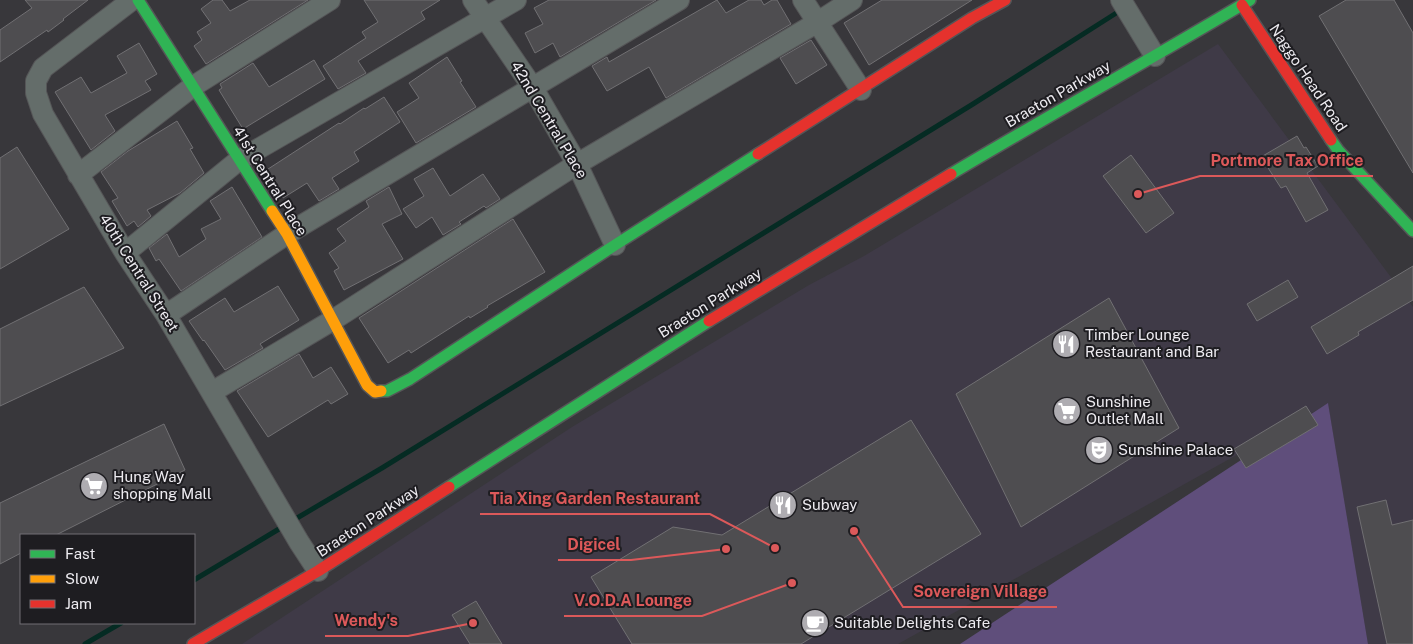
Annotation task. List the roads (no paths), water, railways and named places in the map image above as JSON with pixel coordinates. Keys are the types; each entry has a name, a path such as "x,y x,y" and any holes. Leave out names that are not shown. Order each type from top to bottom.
{"main road":[{"name":"41st Central Place","path":"138,0 287,234 367,385 375,392 387,391 410,379 615,245"},
{"path":"615,245 972,18 1005,0"},
{"name":"Braeton Parkway","path":"194,644 318,571 698,327 1039,121 1246,3"},
{"name":"Naggo Head Road","path":"1246,3 1338,150 1413,231"}],"street":[{"name":"40th Central Street","path":"132,0 43,68 36,81 36,93 43,114 78,175 125,253 166,315 318,571"},
{"path":"78,175 192,87 330,0"},
{"name":"42nd Central Place","path":"473,0 533,88 577,164 615,245"},
{"path":"125,253 239,160 516,0"},
{"path":"166,315 287,234 679,0"},
{"path":"803,0 861,90"},
{"path":"212,392 333,320 577,164 852,0"},
{"path":"1121,0 1155,56"}],"waterway":[{"path":"292,521 382,468 973,104 1121,10"},
{"path":"195,579 284,526"},
{"path":"85,644 119,624"}],"place":[{"name":"Portmore Tax Office","path":"1138,194"},
{"name":"Timber Lounge Restaurant and Bar","path":"1066,344"},
{"name":"Sunshine Outlet Mall","path":"1067,411"},
{"name":"Sunshine Palace","path":"1099,450"},
{"name":"Hung Way shopping Mall","path":"94,486"},
{"name":"Subway","path":"783,505"},
{"name":"Sovereign Village","path":"854,531"},
{"name":"Tia Xing Garden Restaurant","path":"775,548"},
{"name":"Digicel","path":"726,549"},
{"name":"V.O.D.A Lounge","path":"792,583"},
{"name":"Wendy's","path":"473,623"},
{"name":"Suitable Delights Cafe","path":"815,623"}]}
